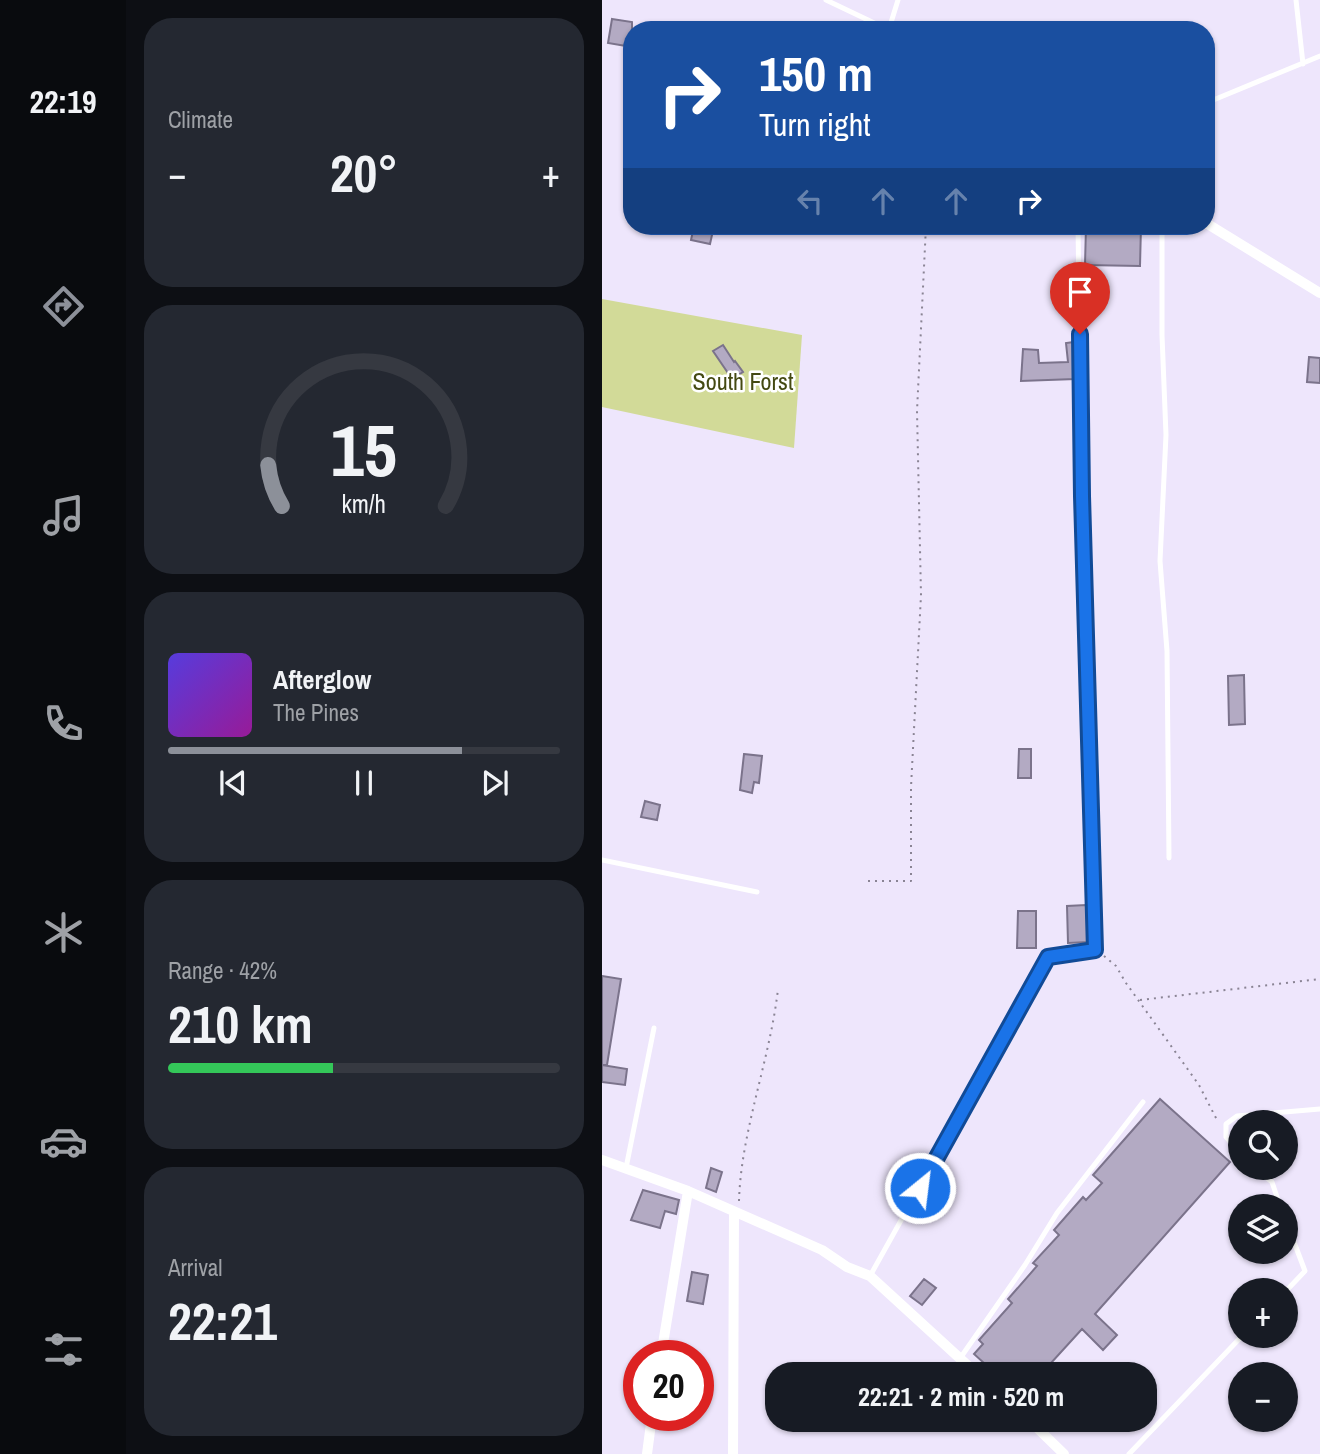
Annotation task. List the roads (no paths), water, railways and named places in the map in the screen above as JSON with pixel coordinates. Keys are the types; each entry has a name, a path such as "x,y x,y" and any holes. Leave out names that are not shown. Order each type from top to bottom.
{"street":[{"path":"1215,229 1320,293"},
{"path":"602,1160 688,1191 822,1250 847,1267 870,1276 966,1362"},
{"path":"664,1340 688,1191"},
{"path":"733,1454 736,1213"},
{"path":"647,1454 650,1431"},
{"path":"1041,1432 1064,1454"}],"lane":[{"path":"826,0 870,21"},
{"path":"892,21 898,0"},
{"path":"1296,0 1303,64"},
{"path":"1215,99 1320,56"},
{"path":"870,1276 1048,957 1095,950 1082,496 1078,235"},
{"path":"1162,235 1166,435 1160,561 1167,651 1169,858"},
{"path":"602,860 757,892"},
{"path":"626,1168 654,1028"},
{"path":"961,1357 1025,1265 1057,1213 1143,1101"},
{"path":"1298,1111 1320,1109"},
{"path":"1228,1123 1228,1139"},
{"path":"1298,1251 1306,1271 1298,1279"},
{"path":"1129,1454 1231,1348"}],"park label":[{"name":"South Forst","path":"743,381"}]}
